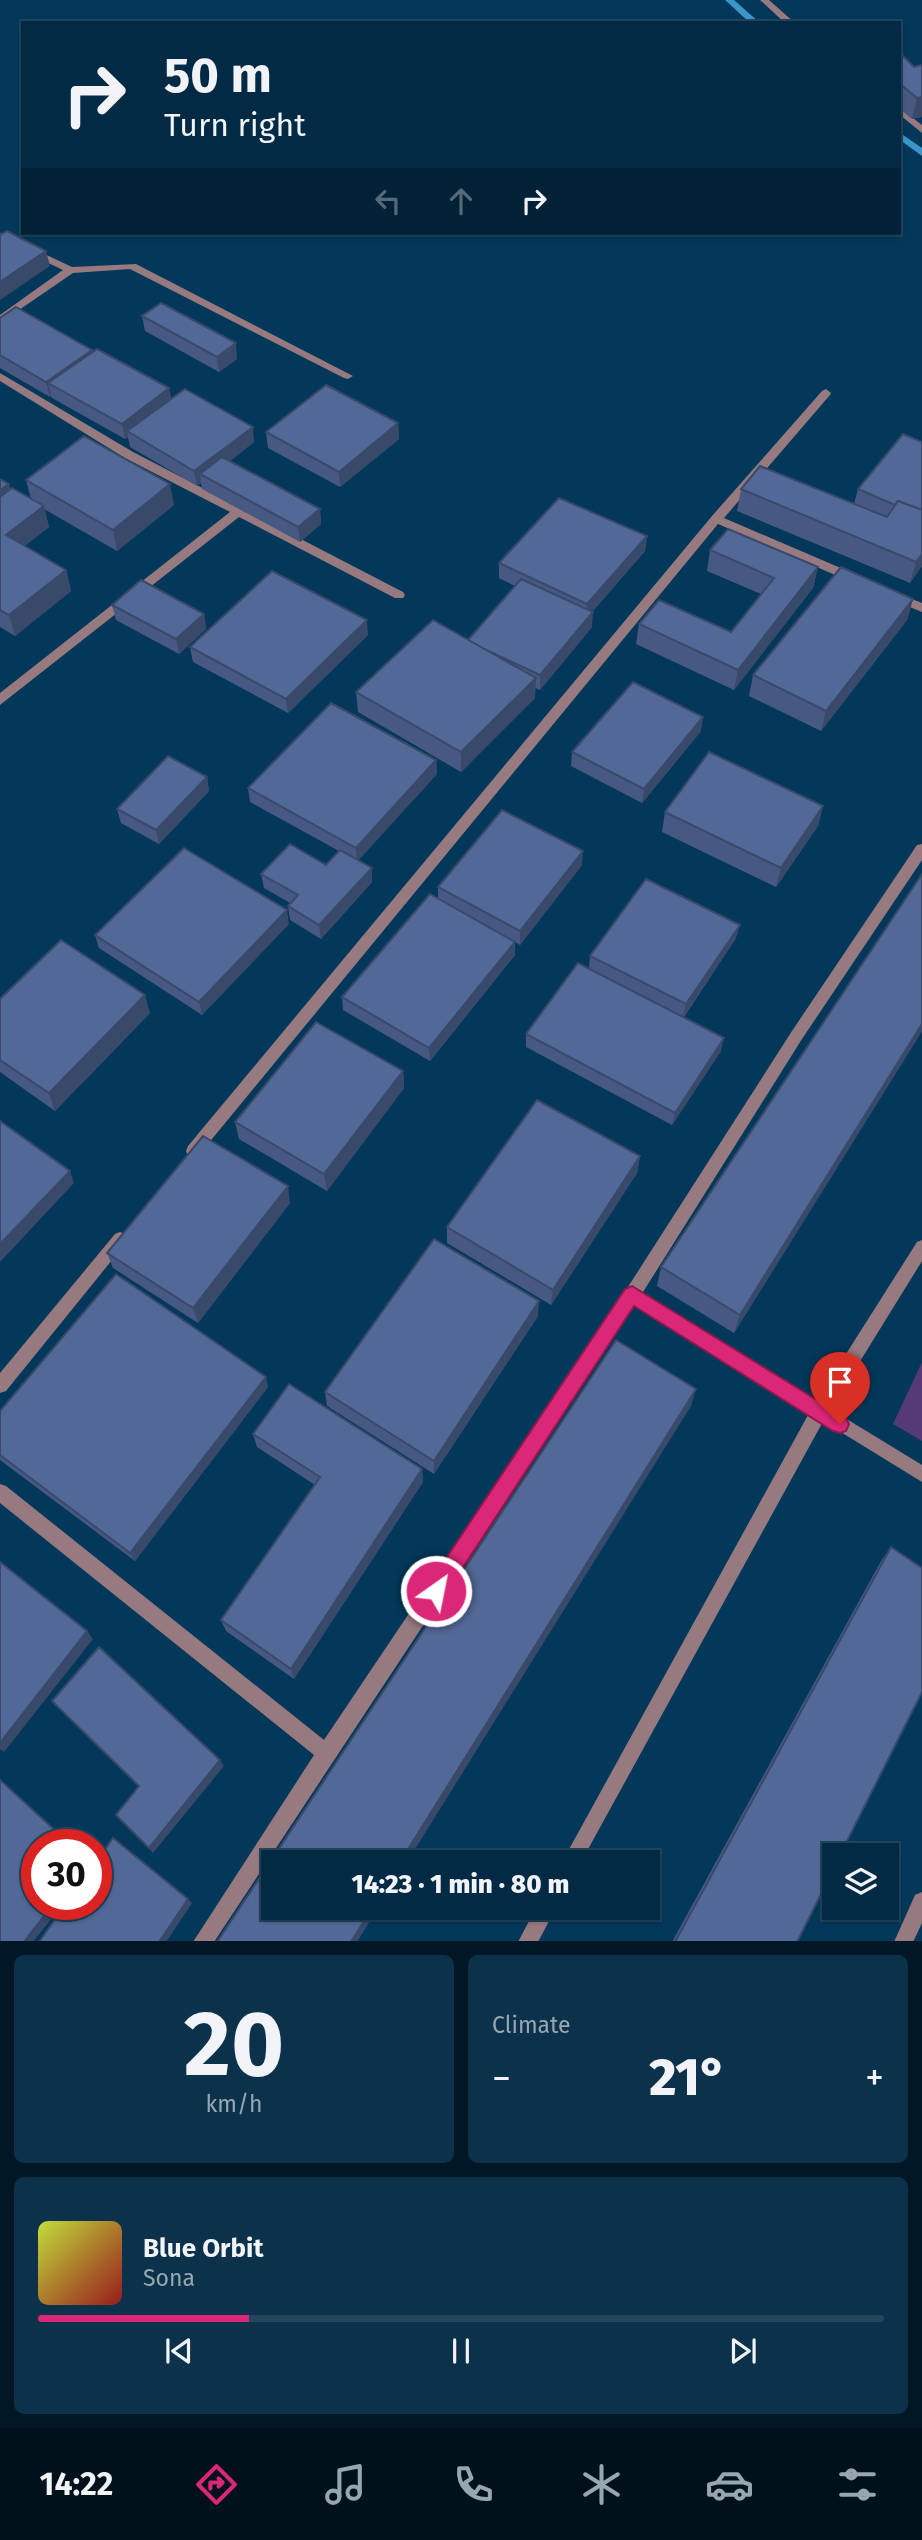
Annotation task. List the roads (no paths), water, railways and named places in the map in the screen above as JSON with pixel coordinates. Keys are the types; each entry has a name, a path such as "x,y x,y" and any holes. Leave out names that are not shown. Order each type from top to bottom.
{"street":[{"path":"764,0 789,21"},
{"path":"901,112 922,130"},
{"path":"0,236 70,270 132,266 348,376"},
{"path":"0,320 70,270"},
{"path":"0,376 129,455 399,595"},
{"path":"186,1160 728,504 827,393"},
{"path":"0,700 237,513"},
{"path":"716,519 922,608"},
{"path":"202,1941 632,1295 797,1035 922,849"},
{"path":"0,1385 132,1224"},
{"path":"578,1850 819,1412 922,1247"},
{"path":"632,1295 922,1474"},
{"path":"0,1492 326,1753"},
{"path":"903,1941 922,1902"},
{"path":"527,1941 539,1920"}],"waterway":[{"path":"729,0 754,21"},
{"path":"901,137 922,153"}]}
